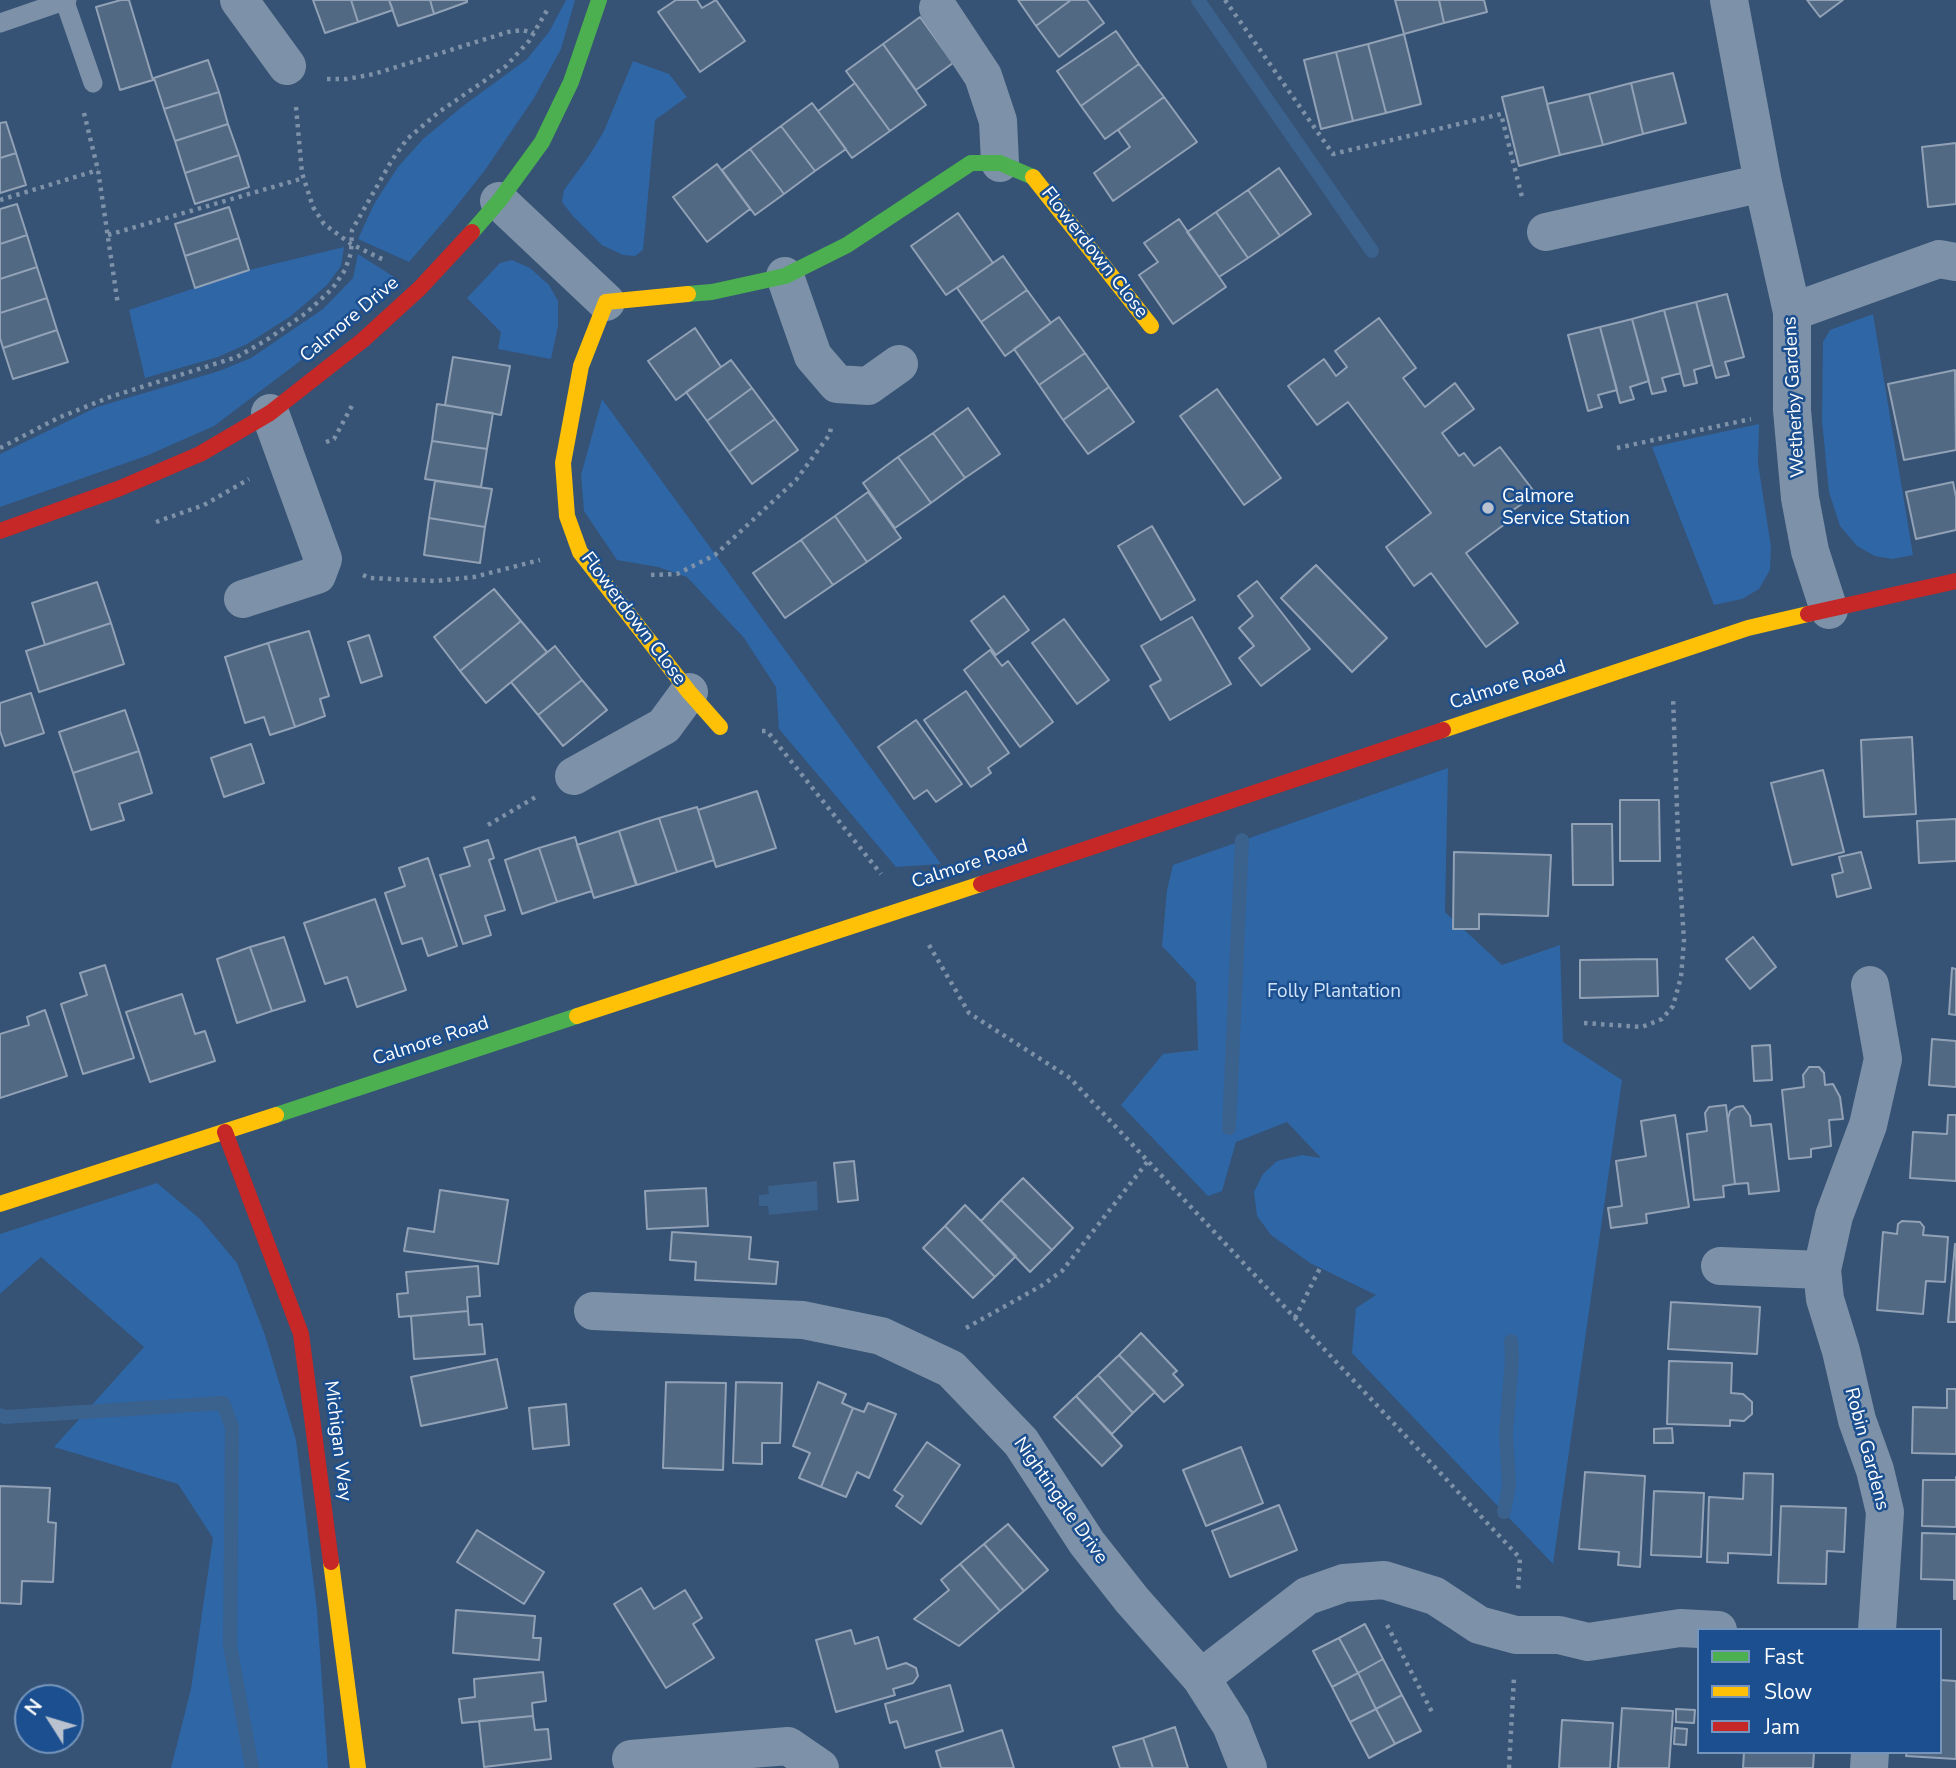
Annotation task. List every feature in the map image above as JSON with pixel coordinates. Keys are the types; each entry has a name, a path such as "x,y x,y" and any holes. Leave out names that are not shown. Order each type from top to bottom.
{"street":[{"path":"239,0 287,66"},
{"name":"Calmore Drive","path":"0,531 118,489 200,454 270,413 363,340 457,250 499,201 542,142 571,82 599,0"},
{"name":"Wetherby Gardens","path":"1728,0 1763,183 1792,312 1793,410 1800,498 1810,551 1829,610"},
{"path":"938,8 983,76 998,121 1000,163"},
{"name":"Flowerdown Close","path":"720,727 689,692 580,552 566,516 563,463 581,366 606,302 712,292 785,276 847,245 971,163 1000,163 1035,178 1151,326"},
{"path":"1546,232 1763,183"},
{"path":"499,201 606,302"},
{"path":"1792,312 1939,259 1956,262"},
{"path":"785,276 813,356 836,384 868,386 900,364"},
{"path":"243,599 317,575 323,559 270,413"},
{"name":"Calmore Road","path":"0,1204 1106,843 1748,628 1956,581"},
{"name":"Flowerdown Close","path":"573,776 664,726 689,692"},
{"name":"Robin Gardens","path":"1870,985 1883,1059 1868,1125 1834,1216 1822,1270 1825,1298 1857,1420 1875,1470 1885,1512 1877,1628"},
{"name":"Michigan Way","path":"225,1132 301,1334 358,1768"},
{"path":"1720,1266 1822,1270"},
{"name":"Nightingale Drive","path":"593,1311 803,1320 881,1336 951,1369 1021,1442 1087,1543 1132,1600 1201,1678 1231,1725 1248,1768"},
{"path":"1201,1678 1307,1596 1343,1583 1384,1580 1435,1596 1479,1625 1517,1635 1559,1635 1588,1642 1680,1628 1697,1629"},
{"path":"631,1759 788,1746 820,1768"}],"lane":[{"path":"0,23 66,1 93,83"}],"path":[{"path":"0,447 58,418 110,397 237,357 306,313 332,289 345,270 351,253 352,230 407,139 439,112 506,66 534,33 552,0"},
{"path":"1225,0 1333,154 1501,114 1530,226 1546,232"},
{"path":"287,66 324,79 347,79 374,74 508,32 522,30 534,33"},
{"path":"287,66 294,88 303,178 313,207 324,224 351,244 415,274 420,288"},
{"path":"93,83 80,98 98,170 118,305"},
{"path":"0,200 98,170"},
{"path":"108,235 303,178"},
{"path":"642,575 677,574 715,555 796,480 830,433 836,384"},
{"path":"1617,448 1793,410"},
{"path":"323,559 369,578 436,581 474,577 580,552"},
{"path":"1584,1023 1642,1027 1661,1019 1673,1006 1681,977 1684,940 1672,654"},
{"path":"720,727 767,731 907,907 969,1013 1070,1077 1520,1559 1509,1768"},
{"path":"488,825 573,776"},
{"path":"957,1334 1062,1271 1148,1161"},
{"path":"1295,1318 1320,1268"},
{"path":"1364,1581 1433,1714"}],"green space":[{"path":"566,0 575,0 561,49 534,98 485,170 409,262 358,239 374,204 398,167 423,139 527,59 549,32"},
{"path":"633,61 669,74 687,97 655,120 643,250 635,256 623,255 602,245 562,202 564,190 604,131"},
{"path":"344,247 341,266 327,285 291,316 247,344 218,357 145,378 129,310 249,270"},
{"path":"358,254 394,277 332,337 214,426 146,456 0,507 0,454 97,407 219,371 251,358 323,309 353,278"},
{"path":"512,260 530,268 549,285 558,301 558,326 551,359 498,349 501,332 467,298 500,263"},
{"path":"1873,314 1913,555 1892,559 1875,556 1857,546 1840,526 1829,492 1822,421 1823,342 1830,330"},
{"path":"602,399 941,864 896,867 779,729 776,687 744,638 687,577 658,567 617,560 584,511 581,475"},
{"path":"1759,424 1758,463 1771,547 1770,570 1759,589 1742,599 1714,605 1652,447"},
{"name":"Folly Plantation","path":"1448,768 1445,912 1502,965 1560,945 1563,1042 1622,1080 1553,1564 1352,1353 1356,1308 1376,1295 1310,1263 1271,1235 1257,1216 1254,1192 1263,1174 1277,1161 1302,1155 1321,1158 1287,1122 1236,1142 1222,1191 1208,1196 1121,1105 1163,1054 1198,1050 1196,982 1162,946 1167,890 1173,865"},
{"path":"157,1183 200,1219 237,1263 265,1335 296,1440 317,1610 328,1768 171,1768 191,1689 213,1538 178,1484 54,1447 144,1347 41,1257 0,1294 0,1234"}],"shaded area":[{"path":"817,1181 818,1210 769,1215 768,1206 759,1206 759,1195 769,1194 768,1186"}],"building":[{"path":"129,0 153,80 120,90 96,7"},
{"path":"313,0 351,0 358,22 325,33"},
{"path":"351,0 389,0 393,10 358,22"},
{"path":"389,0 430,0 434,14 398,26"},
{"path":"430,0 467,0 467,2 434,14"},
{"path":"676,0 697,0 702,8 716,0 745,41 700,72 658,12"},
{"path":"1018,0 1071,0 1036,26"},
{"path":"1071,0 1087,0 1104,23 1059,57 1036,26"},
{"path":"1395,0 1439,0 1444,23 1404,34"},
{"path":"1439,0 1484,0 1487,12 1444,23"},
{"path":"1807,0 1843,0 1820,17"},
{"path":"920,17 953,63 916,90 883,44"},
{"path":"1116,31 1139,64 1081,106 1057,71"},
{"path":"1404,34 1421,104 1386,113 1368,44"},
{"path":"883,44 926,105 890,131 846,71"},
{"path":"1368,44 1386,113 1353,121 1336,52"},
{"path":"1336,52 1353,121 1321,129 1304,60"},
{"path":"208,60 219,92 164,109 154,78"},
{"path":"1139,64 1164,97 1105,139 1081,106"},
{"path":"1673,73 1686,123 1643,134 1631,83"},
{"path":"855,83 890,131 852,158 818,111"},
{"path":"1631,83 1643,134 1603,145 1589,94"},
{"path":"1543,87 1560,155 1519,166 1502,97"},
{"path":"219,92 228,124 175,141 164,109"},
{"path":"1589,94 1603,145 1560,155 1547,104"},
{"path":"1164,97 1197,142 1113,201 1094,173 1130,147 1118,130"},
{"path":"812,103 846,149 815,171 781,126"},
{"path":"6,122 16,153 0,158 0,123"},
{"path":"228,124 239,155 185,173 175,141"},
{"path":"781,126 815,171 784,194 750,149"},
{"path":"1956,143 1956,204 1928,207 1922,147"},
{"path":"750,149 784,194 755,215 722,170"},
{"path":"16,153 26,185 0,193 0,158"},
{"path":"239,155 249,187 195,204 185,173"},
{"path":"717,164 750,209 707,242 673,197"},
{"path":"1279,168 1311,214 1280,236 1248,190"},
{"path":"1248,190 1280,236 1248,258 1216,212"},
{"path":"17,204 27,235 0,244 0,209"},
{"path":"229,207 239,238 185,256 175,224"},
{"path":"1216,212 1248,258 1219,277 1187,232"},
{"path":"958,213 993,263 946,295 911,246"},
{"path":"1179,219 1226,287 1173,324 1139,275 1158,262 1144,243"},
{"path":"27,235 37,267 0,279 0,244"},
{"path":"239,238 249,270 195,288 185,256"},
{"path":"1003,256 1027,290 981,322 957,288"},
{"path":"37,267 47,298 0,313 0,279"},
{"path":"1027,290 1051,323 1005,356 981,322"},
{"path":"1727,294 1744,357 1725,362 1729,375 1716,378 1696,302"},
{"path":"47,298 57,330 3,348 0,338 0,313"},
{"path":"1696,302 1712,365 1694,370 1697,383 1684,386 1664,310"},
{"path":"1664,310 1681,373 1662,378 1666,391 1652,394 1632,319"},
{"path":"1059,317 1085,353 1039,385 1014,349"},
{"path":"1379,318 1416,368 1403,378 1425,407 1455,383 1474,409 1442,433 1459,456 1464,453 1474,466 1500,447 1536,494 1509,513 1509,521 1466,553 1518,623 1486,647 1431,573 1414,586 1386,547 1431,513 1348,402 1317,425 1288,386 1324,359 1336,376 1347,367 1335,351"},
{"path":"1632,319 1649,381 1630,387 1634,399 1620,403 1600,327"},
{"path":"1600,327 1617,390 1598,395 1602,407 1588,411 1568,335"},
{"path":"695,328 721,367 676,400 648,361"},
{"path":"57,330 68,362 13,379 3,348"},
{"path":"1085,353 1109,387 1063,420 1039,385"},
{"path":"453,357 510,366 501,415 445,405"},
{"path":"731,360 752,388 707,421 686,392"},
{"path":"1955,370 1956,450 1904,460 1888,384"},
{"path":"1109,387 1134,422 1088,454 1063,420"},
{"path":"752,388 775,419 729,452 707,421"},
{"path":"1217,389 1281,478 1244,505 1180,416"},
{"path":"437,404 493,413 487,449 432,441"},
{"path":"968,408 1000,454 965,478 933,433"},
{"path":"775,419 798,450 752,484 729,452"},
{"path":"933,433 965,478 931,503 898,457"},
{"path":"432,441 487,449 481,487 425,479"},
{"path":"898,457 931,503 895,528 863,483"},
{"path":"435,481 492,489 485,527 429,518"},
{"path":"1953,482 1956,530 1916,539 1906,492"},
{"path":"868,492 901,538 867,562 835,516"},
{"path":"835,516 867,562 833,585 801,540"},
{"path":"429,518 485,527 480,563 424,555"},
{"path":"1152,526 1195,600 1161,620 1118,546"},
{"path":"801,540 833,585 785,618 753,573"},
{"path":"1316,565 1387,638 1352,672 1281,598"},
{"path":"1257,581 1310,649 1261,686 1239,658 1254,646 1239,628 1253,616 1238,596"},
{"path":"97,582 111,623 45,645 32,603"},
{"path":"494,589 521,621 460,671 434,637"},
{"path":"1004,596 1029,630 996,655 971,621"},
{"path":"1192,617 1231,684 1170,720 1150,686 1161,680 1141,646"},
{"path":"1064,619 1109,680 1077,704 1032,643"},
{"path":"521,621 547,652 486,703 460,671"},
{"path":"111,623 124,664 39,692 26,651"},
{"path":"309,631 329,696 320,699 325,716 295,727 268,643"},
{"path":"369,635 382,676 361,683 348,642"},
{"path":"268,643 295,727 270,735 264,717 245,723 225,657"},
{"path":"555,646 582,680 538,715 511,682"},
{"path":"990,650 1002,666 1008,661 1053,722 1020,747 964,670"},
{"path":"582,680 607,710 563,746 538,715"},
{"path":"966,691 1009,753 988,768 991,773 971,787 924,720"},
{"path":"31,693 44,733 5,746 0,731 0,703"},
{"path":"125,710 139,751 73,773 59,732"},
{"path":"916,720 962,784 936,802 927,790 914,799 878,747"},
{"path":"1912,737 1916,814 1864,817 1861,740"},
{"path":"251,744 264,783 224,797 211,758"},
{"path":"139,751 152,793 119,804 124,820 91,830 73,773"},
{"path":"1823,770 1844,852 1792,865 1771,783"},
{"path":"757,791 776,848 716,867 698,810"},
{"path":"1620,800 1659,800 1660,861 1620,861"},
{"path":"697,807 714,860 677,872 659,818"},
{"path":"659,818 677,872 637,885 619,831"},
{"path":"1956,819 1956,861 1919,863 1917,821"},
{"path":"1572,824 1612,824 1613,885 1573,885"},
{"path":"619,831 636,885 594,898 577,845"},
{"path":"575,837 592,891 557,902 539,848"},
{"path":"488,840 494,858 489,860 505,910 485,916 491,935 463,944 440,875 470,866 464,848"},
{"path":"539,848 557,902 522,914 505,860"},
{"path":"1454,852 1551,855 1548,916 1479,914 1479,929 1453,929"},
{"path":"1861,852 1871,888 1837,897 1832,875 1843,872 1839,857"},
{"path":"428,858 457,946 428,956 422,938 402,944 385,893 405,886 399,868"},
{"path":"375,899 406,990 357,1007 347,977 325,984 304,923"},
{"path":"284,937 305,1001 272,1011 250,947"},
{"path":"1753,937 1776,967 1750,989 1726,959"},
{"path":"250,947 272,1011 237,1023 217,959"},
{"path":"1657,959 1658,996 1580,998 1580,960"},
{"path":"105,965 134,1058 83,1074 61,1004 87,995 80,973"},
{"path":"1952,968 1956,969 1956,1015 1949,1014"},
{"path":"182,994 195,1034 205,1031 215,1061 150,1082 126,1012"},
{"path":"45,1010 67,1076 0,1098 0,1034 29,1025 27,1017"},
{"path":"1932,1039 1956,1041 1956,1087 1929,1085"},
{"path":"1770,1045 1772,1080 1754,1081 1752,1046"},
{"path":"1809,1067 1819,1067 1824,1073 1825,1085 1833,1084 1840,1097 1843,1119 1829,1120 1831,1146 1811,1149 1811,1157 1789,1159 1782,1090 1804,1087 1803,1075"},
{"path":"1726,1105 1735,1184 1723,1186 1724,1197 1694,1200 1687,1134 1707,1131 1705,1113 1709,1107"},
{"path":"1743,1106 1750,1116 1751,1126 1771,1124 1779,1191 1749,1194 1748,1183 1735,1184 1728,1119 1730,1111"},
{"path":"1675,1115 1689,1207 1646,1214 1647,1223 1611,1228 1608,1208 1622,1206 1616,1161 1646,1156 1641,1121"},
{"path":"1948,1115 1956,1115 1956,1181 1910,1178 1913,1132 1947,1134"},
{"path":"854,1161 858,1200 838,1202 834,1163"},
{"path":"1023,1178 1073,1228 1052,1250 1001,1200"},
{"path":"706,1188 708,1226 647,1229 645,1191"},
{"path":"440,1190 508,1200 498,1264 404,1251 408,1228 434,1232"},
{"path":"1001,1200 1052,1250 1030,1272 981,1221"},
{"path":"965,1205 1016,1256 995,1277 945,1226"},
{"path":"1902,1221 1920,1222 1924,1227 1923,1235 1948,1237 1945,1282 1926,1281 1923,1314 1877,1310 1883,1232 1897,1234 1898,1224"},
{"path":"945,1226 995,1277 973,1298 923,1248"},
{"path":"672,1232 751,1237 749,1259 778,1262 776,1284 695,1280 696,1262 670,1260"},
{"path":"1955,1244 1956,1322 1948,1322"},
{"path":"478,1266 480,1296 467,1297 468,1311 399,1317 397,1294 408,1293 406,1272"},
{"path":"1671,1302 1760,1307 1757,1354 1668,1349"},
{"path":"468,1311 469,1325 482,1324 485,1354 414,1359 411,1316"},
{"path":"1141,1333 1177,1371 1173,1374 1183,1385 1164,1402 1119,1355"},
{"path":"1119,1355 1155,1392 1133,1413 1098,1375"},
{"path":"497,1359 507,1408 421,1426 411,1377"},
{"path":"1669,1361 1732,1363 1731,1393 1743,1394 1752,1402 1752,1414 1744,1421 1730,1420 1730,1426 1667,1424"},
{"path":"1098,1375 1133,1413 1112,1434 1076,1396"},
{"path":"666,1382 726,1383 723,1470 663,1468"},
{"path":"736,1382 782,1383 780,1443 762,1443 762,1464 733,1463"},
{"path":"818,1382 846,1394 842,1403 853,1408 821,1487 799,1478 810,1453 793,1446"},
{"path":"1947,1389 1956,1389 1956,1454 1912,1453 1913,1407 1947,1408"},
{"path":"1076,1396 1122,1446 1102,1466 1054,1417"},
{"path":"868,1403 896,1414 869,1478 857,1472 846,1497 821,1487 853,1408 864,1412"},
{"path":"566,1404 569,1445 533,1449 529,1408"},
{"path":"1672,1428 1673,1443 1654,1443 1654,1429"},
{"path":"927,1442 960,1465 921,1524 896,1506 903,1496 894,1490"},
{"path":"1241,1447 1263,1503 1206,1526 1183,1470"},
{"path":"1585,1472 1645,1476 1640,1567 1618,1565 1619,1552 1579,1549"},
{"path":"1744,1473 1773,1474 1771,1555 1728,1553 1728,1563 1707,1562 1709,1497 1743,1499"},
{"path":"1923,1480 1956,1480 1956,1527 1922,1526"},
{"path":"0,1486 50,1488 48,1522 56,1523 53,1582 22,1581 21,1604 0,1603"},
{"path":"1654,1491 1704,1493 1701,1557 1651,1555"},
{"path":"1279,1505 1297,1550 1230,1577 1212,1531"},
{"path":"1781,1506 1846,1508 1844,1552 1827,1551 1826,1584 1778,1583"},
{"path":"1008,1524 1048,1570 1024,1591 984,1544"},
{"path":"477,1530 544,1572 524,1604 457,1562"},
{"path":"1922,1533 1956,1534 1956,1599 1954,1580 1921,1579"},
{"path":"984,1544 1024,1591 1000,1611 960,1564"},
{"path":"960,1564 1000,1611 959,1646 914,1619 949,1590 941,1580"},
{"path":"641,1588 654,1609 685,1590 702,1618 693,1624 714,1658 666,1688 614,1604"},
{"path":"456,1610 535,1616 533,1638 541,1638 539,1660 453,1653"},
{"path":"1365,1624 1383,1659 1358,1673 1339,1638"},
{"path":"851,1630 855,1644 878,1637 887,1669 906,1663 916,1668 918,1676 913,1683 893,1689 895,1695 836,1712 816,1640"},
{"path":"1339,1638 1358,1673 1332,1687 1313,1651"},
{"path":"1383,1659 1402,1695 1376,1709 1358,1673"},
{"path":"543,1672 546,1701 532,1703 533,1716 462,1723 459,1699 475,1697 474,1679"},
{"path":"1358,1673 1376,1709 1350,1722 1332,1687"},
{"path":"1942,1680 1956,1681 1956,1759 1906,1756 1942,1754"},
{"path":"950,1685 963,1731 905,1748 897,1721 890,1723 885,1704"},
{"path":"1402,1695 1421,1731 1395,1744 1376,1709"},
{"path":"1622,1708 1673,1711 1669,1768 1618,1768"},
{"path":"1376,1709 1395,1744 1369,1758 1350,1722"},
{"path":"1676,1709 1695,1710 1694,1723 1676,1722"},
{"path":"533,1716 535,1730 548,1729 551,1759 484,1767 479,1721"},
{"path":"1562,1720 1613,1723 1610,1768 1559,1768"},
{"path":"1175,1727 1188,1768 1153,1768 1143,1738"},
{"path":"1675,1728 1687,1729 1686,1745 1674,1744"},
{"path":"1002,1730 1014,1768 941,1768 936,1751"},
{"path":"1143,1738 1153,1768 1120,1768 1113,1747"},
{"path":"1744,1754 1814,1754 1813,1768 1743,1768"}],"waterway":[{"path":"1198,0 1372,251"},
{"path":"1229,1128 1242,840"},
{"path":"1504,1512 1509,1485 1506,1433 1511,1341"},
{"path":"0,1415 5,1417 223,1403 232,1427 230,1645 252,1768"}],"traffic: fast":[{"path":"472,232 499,201 542,142 571,82 599,0"},
{"path":"688,294 712,292 785,276 847,245 971,163 1000,163 1033,177"},
{"path":"276,1115 577,1016"}],"traffic: slow":[{"path":"1033,177 1151,326"},
{"path":"688,294 606,302 581,366 563,463 567,516 580,552 689,692 720,727"},
{"path":"1443,730 1748,628 1808,614"},
{"path":"577,1016 981,884"},
{"path":"0,1204 276,1115"},
{"path":"331,1562 358,1768"}],"traffic: jam":[{"path":"0,531 118,489 200,454 270,413 363,340 420,288 472,232"},
{"path":"1808,614 1956,581"},
{"path":"981,884 1443,730"},
{"path":"225,1132 301,1334 331,1562"}],"place":[{"name":"Calmore Service Station","path":"1488,508"}]}
